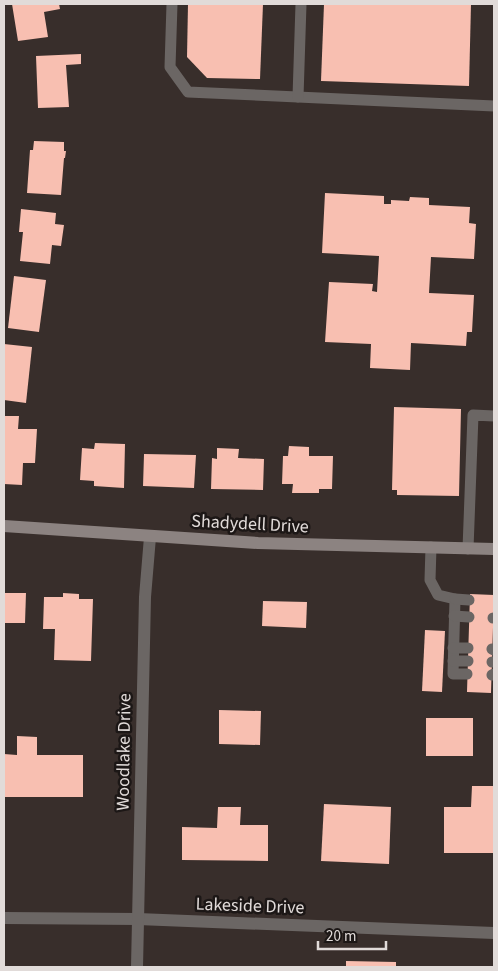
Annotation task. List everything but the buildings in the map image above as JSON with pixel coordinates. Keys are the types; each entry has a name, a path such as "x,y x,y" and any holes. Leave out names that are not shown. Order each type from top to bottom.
{"street":[{"name":"Shadydell Drive","path":"4,526 258,543 494,549"},
{"name":"Woodlake Drive","path":"137,967 145,597 150,537"},
{"name":"Lakeside Drive","path":"4,918 138,919 494,933"}],"lane":[{"path":"172,4 170,66 188,92 494,106"},
{"path":"298,97 301,4"},
{"path":"468,548 473,415 494,416"},
{"path":"431,548 430,580 438,595 470,600"},
{"path":"455,599 453,674 467,674"},
{"path":"454,616 469,616"},
{"path":"454,648 468,648"},
{"path":"453,661 468,661"}]}
